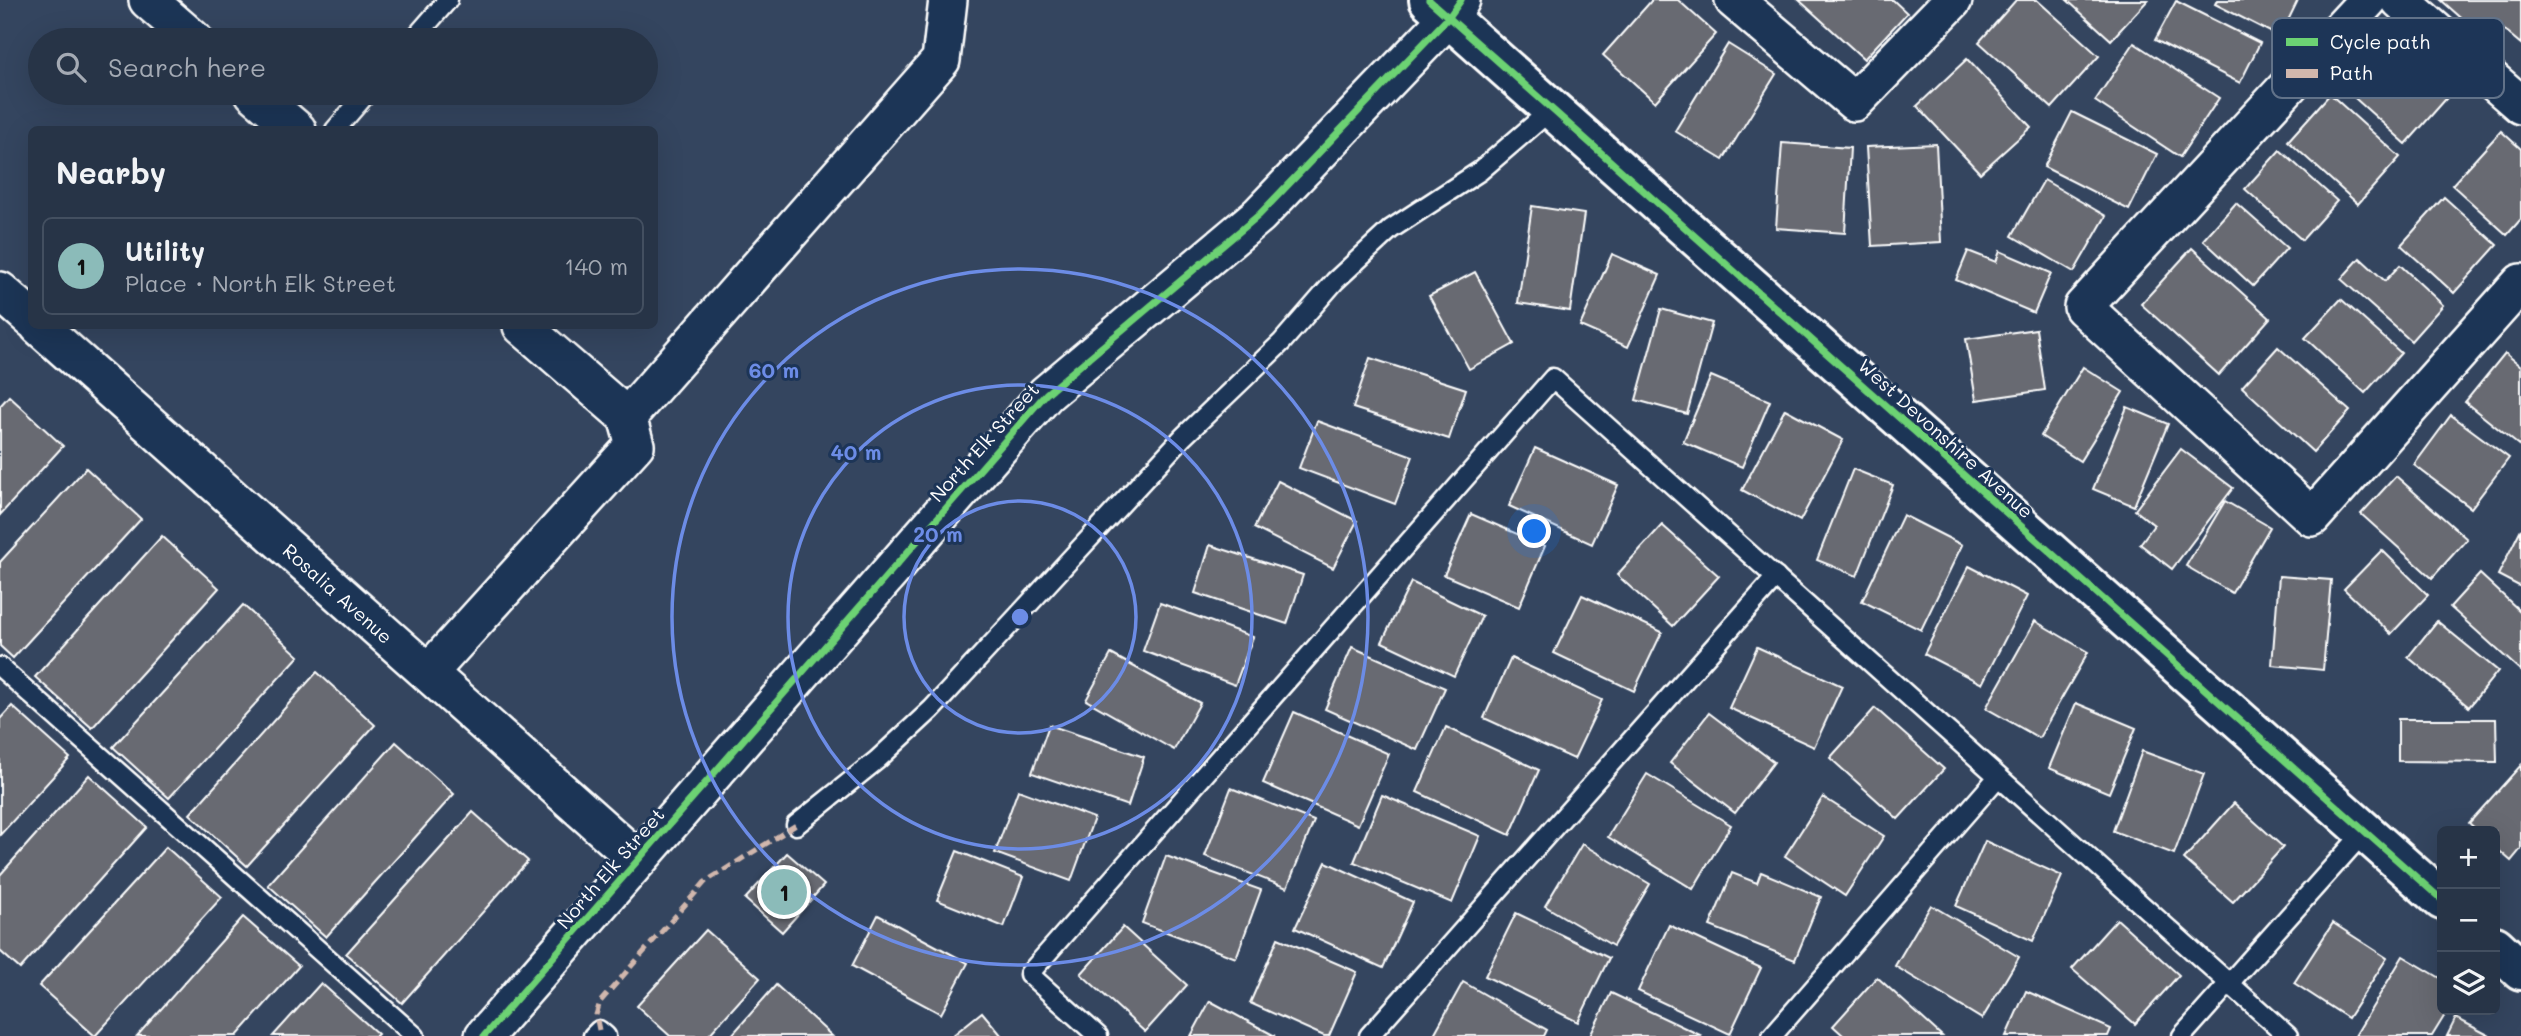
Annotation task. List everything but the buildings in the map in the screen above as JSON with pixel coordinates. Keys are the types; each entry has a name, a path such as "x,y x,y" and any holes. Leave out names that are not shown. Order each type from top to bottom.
{"street":[{"path":"148,0 180,28"},
{"path":"627,417 941,60 948,0"},
{"path":"1734,0 1854,102 1953,0"},
{"path":"2351,18 2368,0"},
{"path":"2400,0 2421,18"},
{"name":"West Devonshire Avenue","path":"1446,6 1552,108 2437,896"},
{"name":"North Elk Street","path":"484,1036 1046,394 1259,215 1446,6"},
{"path":"2504,90 2521,105"},
{"path":"2277,98 2083,307 2312,517 2521,283"},
{"path":"268,105 292,126"},
{"path":"0,291 28,316"},
{"name":"Rosalia Avenue","path":"42,329 638,860"},
{"path":"429,672 635,445 627,417 525,329"},
{"path":"2500,951 2521,970"}],"lane":[{"path":"424,28 448,0"},
{"path":"338,126 357,105"},
{"path":"796,825 877,760 932,709 1183,437 1282,342 1335,281 1391,229 1480,171 1552,108"},
{"path":"1098,1036 1029,974 1553,378 2288,1036"},
{"path":"1369,1036 1776,578"},
{"path":"0,667 415,1036"},
{"path":"1772,1036 1998,777"},
{"path":"2182,1036 2365,831"},
{"path":"593,1036 599,1030 606,1036"}],"marked path":[{"path":"599,1030 596,1015 600,1002 705,882 796,825"}],"cycle path":[{"path":"1429,0 2437,896"},
{"path":"484,1036 1046,394 1259,215 1449,17 1461,0"}],"place":[{"name":"Utility","path":"784,892"}]}
